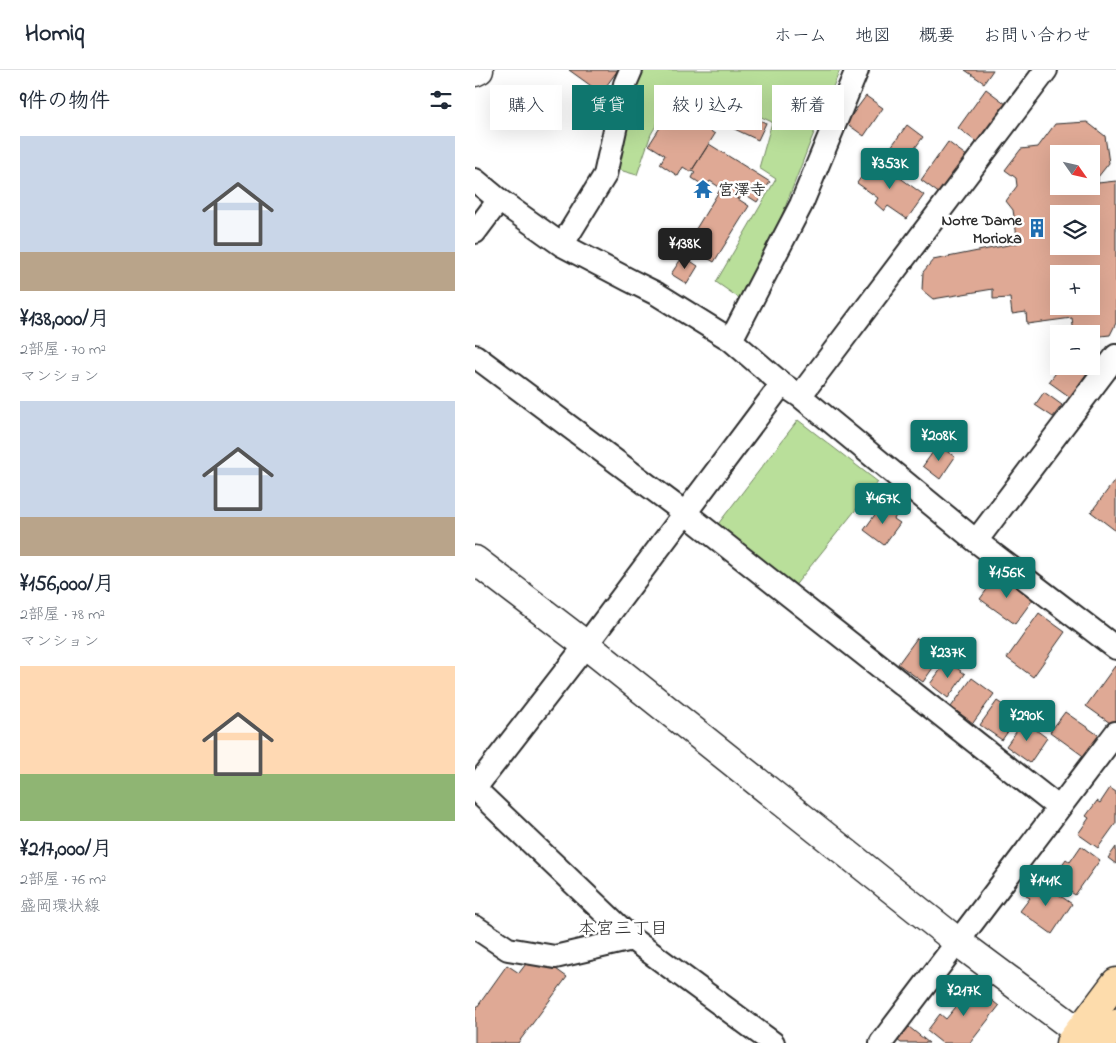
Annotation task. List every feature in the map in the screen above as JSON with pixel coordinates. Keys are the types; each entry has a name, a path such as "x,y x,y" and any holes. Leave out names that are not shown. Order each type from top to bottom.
{"main road":[{"path":"1086,1040 1116,982"},
{"path":"1086,1040 1116,1024"}],"street":[{"path":"475,72 479,70"},
{"path":"562,245 605,175 625,84 631,70"},
{"path":"731,340 801,205 857,70"},
{"path":"770,1042 632,939 475,788 685,513 791,390 1046,70"},
{"path":"475,180 499,200 562,245 657,294 731,340 976,541 1116,648"},
{"path":"475,232 499,200"},
{"path":"475,356 685,513 1059,808"},
{"path":"976,541 1116,356"},
{"path":"475,560 586,645 957,942 1086,1040"},
{"path":"881,1043 1116,733"},
{"path":"475,927 508,949 555,957 632,939"}],"green space":[{"path":"640,70 840,70 834,85 772,85 772,122 762,117 762,85 654,85 654,129 637,175 616,169 625,130 644,130 644,85 636,85"},
{"path":"772,122 772,130 815,130 774,236 739,298 716,282 776,179 759,168"},
{"path":"798,420 878,482 793,588 715,528"}],"building":[{"path":"569,70 618,70 607,85 590,85"},
{"path":"965,70 993,70 984,83"},
{"path":"986,89 1010,107 982,146 958,128"},
{"path":"866,96 883,108 864,136 846,123"},
{"path":"762,121 766,123 758,140 737,130 762,130"},
{"name":"Notre Dame Morioka","path":"1087,122 1105,136 1109,163 1100,174 1100,145 1050,145 1050,195 1100,195 1100,183 1116,181 1116,323 1110,335 1100,336 1100,325 1073,325 1072,318 1027,324 1026,312 1012,314 1010,298 993,299 993,289 933,299 922,290 923,272 933,260 1018,243 1013,210 1006,201 1017,186 1016,178 1005,170 1021,149 1038,147 1055,124"},
{"path":"907,125 923,137 904,163 888,151"},
{"path":"658,130 709,130 715,134 691,172 683,167 678,176 660,164 665,155 649,145"},
{"path":"948,142 971,159 944,197 921,180"},
{"path":"709,144 770,182 757,202 743,193 739,200 710,181 706,187 692,178 695,172 692,170"},
{"path":"874,159 924,195 907,219 888,206 884,211 875,203 878,198 857,183"},
{"path":"721,188 749,206 714,262 686,245"},
{"path":"683,256 698,266 687,284 671,274"},
{"path":"1054,375 1085,375 1070,397 1049,382"},
{"path":"1044,392 1062,405 1053,417 1035,405"},
{"path":"938,445 955,457 940,479 923,466"},
{"path":"1116,479 1116,531 1091,512"},
{"path":"886,506 897,514 894,519 900,523 884,545 864,530 879,509 883,511"},
{"path":"999,573 1034,598 1015,624 980,599"},
{"path":"1039,613 1065,632 1033,677 1007,658"},
{"path":"917,638 942,655 923,682 898,664"},
{"path":"947,661 965,674 948,698 930,684"},
{"path":"1115,666 1116,721 1113,725 1086,706"},
{"path":"972,678 994,694 973,723 951,707"},
{"path":"997,701 1019,716 1002,740 980,725"},
{"path":"1065,712 1101,737 1086,758 1050,732"},
{"path":"1024,721 1047,738 1030,763 1006,746"},
{"path":"1110,788 1116,792 1116,823 1098,848 1078,834 1089,818 1086,816 1097,801 1100,803"},
{"path":"1081,846 1100,860 1075,895 1052,879 1066,859 1070,862"},
{"path":"1116,847 1116,864 1108,858"},
{"path":"1038,880 1072,904 1052,934 1020,911 1030,898 1026,896"},
{"path":"542,959 567,977 518,1043 475,1043 475,1010 507,965 519,973 529,960"},
{"path":"966,980 999,1006 970,1043 942,1043 927,1031 940,1014 946,1019 960,1002 953,997"},
{"path":"909,1027 929,1043 901,1043 897,1040"}],"place":[{"name":"宮澤寺","path":"703,189"},
{"name":"Notre Dame Morioka","path":"1037,228"}],"district":[{"name":"本宮三丁目","path":"623,928"}]}
